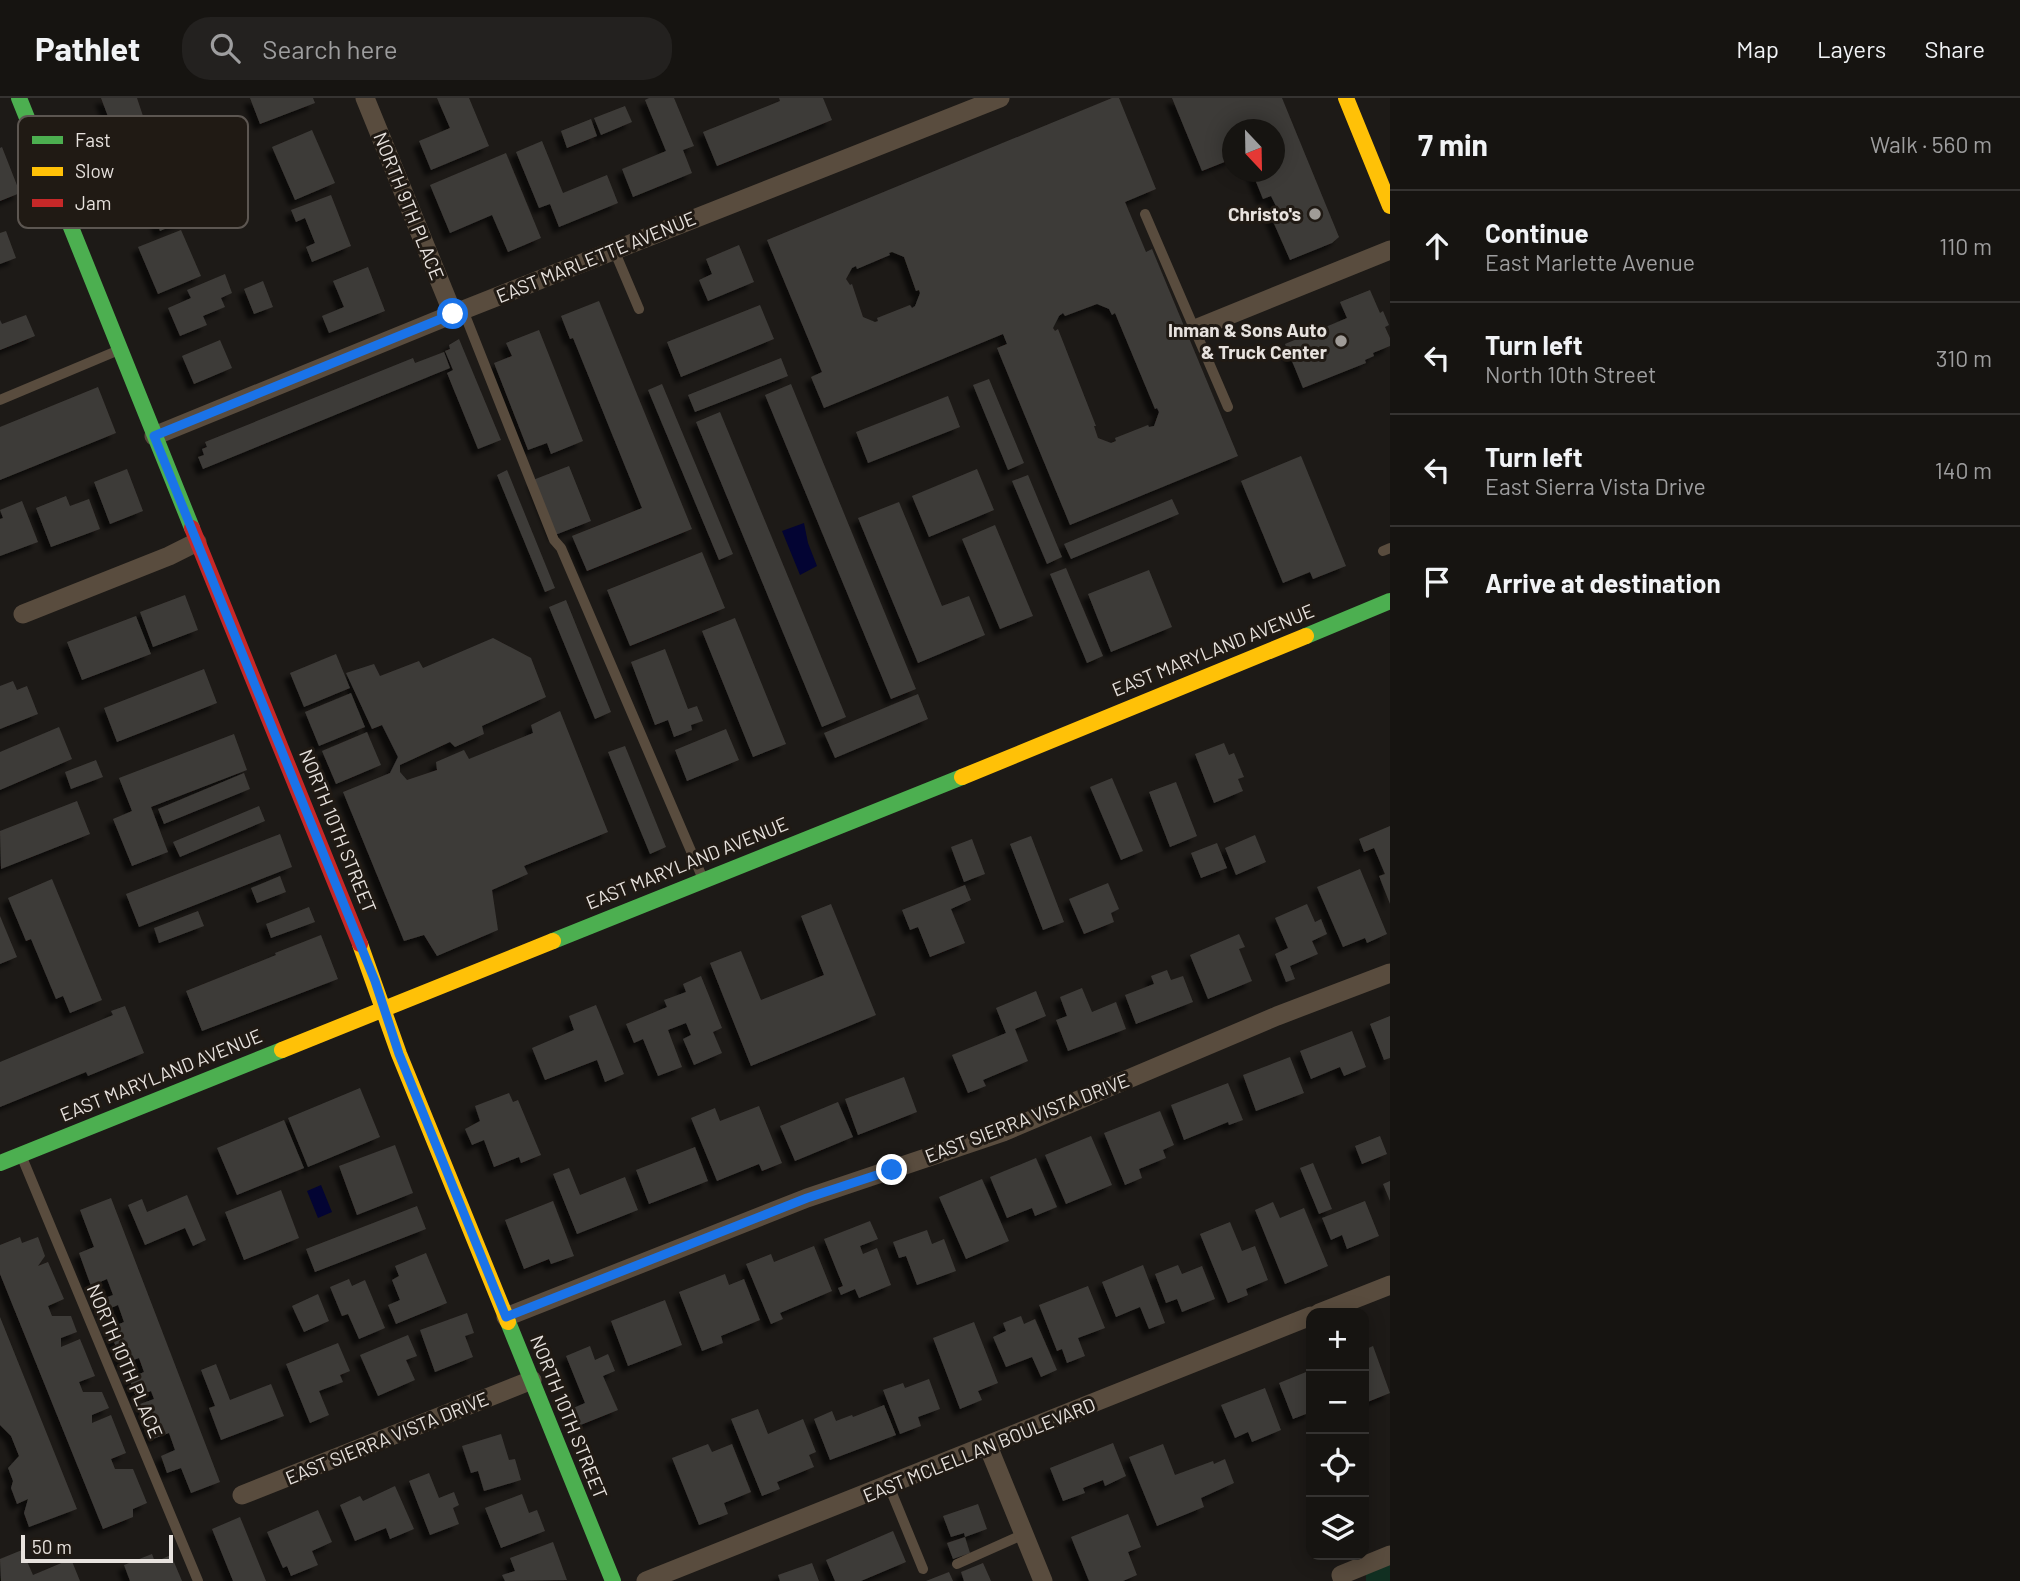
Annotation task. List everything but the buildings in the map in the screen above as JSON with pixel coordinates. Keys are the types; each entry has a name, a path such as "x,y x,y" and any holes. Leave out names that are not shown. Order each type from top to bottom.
{"street":[{"name":"NORTH 10TH STREET","path":"19,98 26,116"},
{"name":"NORTH 9TH PLACE","path":"365,98 458,312"},
{"name":"EAST MARLETTE AVENUE","path":"154,436 458,312 1000,98"},
{"path":"1346,98 1390,206"},
{"name":"NORTH 10TH STREET","path":"71,228 375,981 399,1054 613,1581"},
{"path":"1195,329 1390,250"},
{"path":"23,614 169,556 197,542"},
{"name":"EAST MARYLAND AVENUE","path":"0,1163 961,777 1390,601"},
{"name":"EAST SIERRA VISTA DRIVE","path":"506,1317 807,1198 1003,1132 1278,1016 1390,973"},
{"path":"1332,1308 1390,1285"},
{"name":"EAST MCLELLAN BOULEVARD","path":"646,1581 1306,1319"},
{"name":"EAST SIERRA VISTA DRIVE","path":"242,1495 532,1380"},
{"path":"988,1446 1043,1581"},
{"path":"1343,1581 1341,1575 1390,1555"}],"lane":[{"path":"1145,214 1228,407"},
{"path":"614,250 639,309"},
{"path":"458,312 554,540 566,561 703,879"},
{"path":"0,400 120,349"},
{"name":"NORTH 10TH PLACE","path":"20,1154 198,1581"},
{"path":"889,1486 923,1569"},
{"path":"957,1564 1024,1534"}],"green space":[{"path":"1390,1561 1390,1581 1366,1581 1366,1572"}],"shaded area":[{"path":"804,523 817,566 800,575 782,531"},
{"path":"321,1185 332,1212 318,1218 307,1191"}],"traffic: fast":[{"path":"19,98 26,116"},
{"path":"71,228 192,528"},
{"path":"1306,636 1390,601"},
{"path":"553,941 962,777"},
{"path":"0,1163 282,1050"},
{"path":"508,1322 613,1581"}],"traffic: slow":[{"path":"1346,98 1390,206"},
{"path":"962,777 1306,636"},
{"path":"282,1050 553,941"},
{"path":"360,944 399,1054 508,1322"}],"traffic: jam":[{"path":"192,528 360,944"}],"place":[{"name":"Christo's","path":"1315,214"},
{"name":"Inman & Sons Auto & Truck Center","path":"1341,341"}],"route":[{"path":"453,314 154,436 375,981 399,1054 506,1317 807,1198 892,1170"}]}
